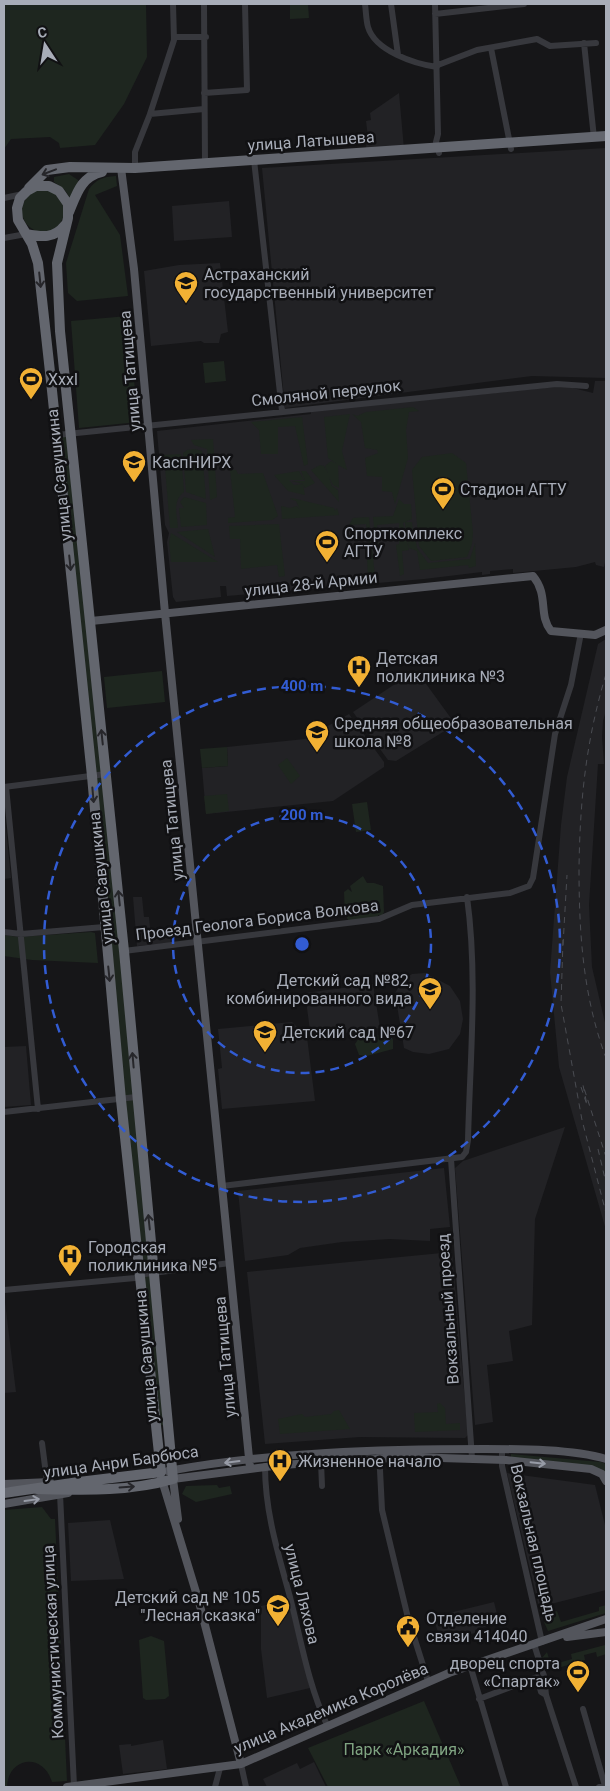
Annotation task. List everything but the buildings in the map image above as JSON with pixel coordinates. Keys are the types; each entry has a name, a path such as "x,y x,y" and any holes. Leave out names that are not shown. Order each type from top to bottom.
{"highway":[{"name":"улица Латышева","path":"510,146 606,136"},
{"name":"улица Латышева","path":"26,192 47,170 70,167 121,169 606,142"},
{"name":"улица Латышева","path":"82,181 91,174 121,169 205,163 255,162"},
{"path":"26,234 40,237 51,236 64,226 82,181 70,167"},
{"path":"26,192 42,185 59,191 68,204 68,215"},
{"name":"улица Савушкина","path":"26,192 17,208 18,220 38,263 92,776 104,927 154,1426 167,1476"},
{"name":"улица Савушкина","path":"68,215 57,263 70,434 91,621 154,1273 154,1290 168,1425 167,1476"},
{"path":"154,1426 168,1425"},
{"name":"улица Анри Барбюса","path":"4,1494 167,1476"}],"main road":[{"name":"улица Татищева","path":"121,169 134,269 165,613 250,1464"},
{"name":"улица 28-й Армии","path":"91,621 533,576 542,589 546,625 551,631 581,634"},
{"path":"581,634 594,635 606,630"},
{"name":"улица Анри Барбюса","path":"167,1476 250,1464 472,1449 502,1449 590,1455 606,1459"},
{"name":"улица Анри Барбюса","path":"250,1464 266,1466 321,1462 379,1454 472,1458 591,1469 602,1474 606,1481"},
{"name":"улица Савушкина","path":"167,1476 180,1536 241,1764"},
{"path":"4,1484 47,1482 80,1486"},
{"path":"4,1504 60,1494 80,1486"},
{"path":"542,1642 606,1619"},
{"path":"542,1642 606,1632"},
{"name":"улица Академика Королёва","path":"71,1787 241,1764 428,1681 470,1665 542,1642"}],"street":[{"path":"135,168 135,152 150,114 174,37 173,4"},
{"path":"204,4 206,37 204,93 205,163"},
{"path":"204,93 247,90 245,4"},
{"path":"365,4 368,29 382,46 416,64 437,66 477,50 537,39 550,46 596,43"},
{"path":"390,4 398,54"},
{"path":"435,4 438,134 436,142 439,150"},
{"path":"435,14 524,4"},
{"path":"174,37 206,37"},
{"path":"584,43 594,138"},
{"path":"490,48 510,146"},
{"path":"150,114 204,109"},
{"path":"255,162 282,411"},
{"path":"4,198 26,192"},
{"path":"4,238 26,234"},
{"name":"Смоляной переулок","path":"57,435 557,384 586,386"},
{"name":"Проезд Геолога Бориса Волкова","path":"124,951 379,919 412,905 520,891 529,886 533,878 555,734 571,684 581,634"},
{"path":"38,1109 5,787 106,774"},
{"path":"222,1186 462,1157 466,1152 468,1140 472,969 472,934 467,897"},
{"path":"4,932 21,934 104,927"},
{"path":"4,1112 136,1097"},
{"name":"Вокзальный проезд","path":"451,1159 472,1458"},
{"path":"4,1290 135,1278 154,1273 230,1263"},
{"path":"42,1443 47,1482"},
{"name":"Вокзальная площадь","path":"502,1449 501,1460 542,1642"},
{"path":"379,1454 382,1510 409,1620 428,1681"},
{"path":"321,1462 322,1486"},
{"name":"улица Ляхова","path":"266,1466 267,1505 276,1550 315,1698 327,1725"},
{"name":"Коммунистическая улица","path":"60,1494 71,1787"},
{"path":"534,1644 544,1676 546,1695 576,1787"},
{"path":"470,1665 506,1787"},
{"path":"479,1699 537,1678 541,1692 546,1695"},
{"path":"583,1709 602,1786"},
{"path":"241,1764 246,1787"},
{"path":"215,1787 220,1768"}],"shaded area":[{"path":"399,93 404,149 365,152 368,137 366,121 371,120 370,113"},
{"path":"606,148 606,378 532,376 285,408 262,168"},
{"path":"229,201 232,237 174,241 172,206"},
{"name":"Астраханский государственный университет","path":"220,263 228,332 221,334 219,343 204,343 201,341 151,346 144,271 179,265"},
{"path":"595,381 606,381 606,558 604,567 596,565 595,562 576,567 513,573 513,569 490,571 490,574 482,575 482,572 424,579 227,596 226,586 220,586 221,597 176,602 173,597 167,542 169,533 165,525 157,431 311,414 311,411 565,386 593,393"},
{"path":"606,639 606,710 602,737 604,764 598,764 589,905 592,967 606,1027 606,1230 559,1067 550,972 561,825 567,777 598,644"},
{"path":"416,670 453,721 451,727 396,761 388,760 353,712"},
{"name":"Средняя общеобразовательная школа №8","path":"349,714 384,762 384,767 333,801 206,814 202,768 228,766 227,747 305,739"},
{"path":"4,809 11,878 4,879"},
{"path":"133,897 142,897 144,917 149,917 151,937 170,935 171,943 137,946"},
{"name":"Детский сад №82, комбинированного вида","path":"425,973 450,986 460,1001 463,1019 460,1034 449,1049 429,1054 413,1052 404,1048 395,993 403,980 412,974"},
{"path":"373,984 380,1028 311,1038 305,993"},
{"name":"Детский сад №67","path":"292,1022 307,1037 315,1101 222,1109 218,1069 222,1068 218,1029"},
{"path":"26,1046 31,1105 4,1107 4,1047"},
{"path":"565,1127 535,1219 532,1325 509,1331 513,1361 487,1365 493,1422 475,1425 455,1168 463,1161"},
{"path":"444,1168 450,1227 430,1229 430,1241 390,1239 342,1242 300,1248 288,1255 245,1261 238,1191"},
{"path":"452,1252 468,1435 465,1438 360,1437 265,1444 247,1272"},
{"path":"4,1294 16,1392 4,1393"},
{"path":"507,1473 595,1485 606,1529 606,1590 539,1607"},
{"path":"110,1520 124,1579 71,1581 68,1523"},
{"name":"Детский сад № 105 \"Лесная сказка\"","path":"288,1600 310,1688 267,1698 261,1649 261,1606"},
{"path":"494,1602 499,1622 475,1630 475,1633 441,1641 433,1617"},
{"path":"163,1740 167,1769 123,1774 119,1745 131,1744 131,1746"},
{"path":"314,1762 326,1787 267,1787 263,1779 297,1763 300,1769"}],"green space":[{"path":"4,4 146,4 147,57 124,104 95,145 60,148 59,143 50,137 11,139 4,149"},
{"path":"290,4 308,4 309,18 290,19"},
{"path":"69,174 78,180 71,199 64,189 54,182 54,177"},
{"path":"116,176 117,186 95,195 120,235 128,296 77,301 68,293 66,263 89,189 100,179"},
{"path":"39,190 47,190 58,196 64,211 58,226 47,232 39,232 28,226 22,215 22,207 28,196"},
{"path":"128,316 138,422 79,428 71,321"},
{"path":"224,361 226,381 205,383 203,363"},
{"path":"413,407 419,411 409,412 406,430 408,458 395,504 392,492 382,491 382,477 367,476 365,458 378,453 377,450 365,448 361,422 352,414 357,416 366,412"},
{"path":"350,414 342,451 347,470 338,465 339,488 333,485 329,477 332,486 338,490 339,502 311,470 320,465 324,466 328,473 325,466 331,461 337,464 328,458 324,417"},
{"path":"302,417 308,464 304,466 295,426 278,427 278,454 261,454 259,430 251,422"},
{"path":"68,435 168,1425 154,1426 58,436"},
{"path":"213,439 217,497 210,500 207,449 194,445 191,440"},
{"path":"194,449 202,451 206,499 186,492 183,453"},
{"name":"Стадион АГТУ","path":"452,453 466,463 473,533 472,544 467,557 431,561 419,546 412,470 422,457"},
{"path":"181,454 184,492 178,499 177,504 178,528 170,528 164,455"},
{"path":"230,470 236,470 238,474 263,473 278,516 272,520 228,523 228,518 235,517"},
{"path":"299,471 304,480 289,480 294,485 303,484 292,481 305,481 301,471 306,471 315,483 305,488 303,485 305,495 288,491 274,475"},
{"path":"184,497 206,503 207,525 181,527 179,508 184,508 180,502"},
{"path":"290,499 334,508 335,511 337,508 339,515 282,519 281,506 290,508 297,506 300,510 296,501"},
{"path":"399,499 404,504 411,504 412,519 403,523 409,550 402,551 404,574 400,576 396,545 399,544 399,523 377,525 379,548 376,548 373,517 393,516"},
{"path":"369,517 375,577 368,578 367,558 370,551 366,524 349,525 353,518"},
{"path":"405,522 412,522 413,534 406,535"},
{"path":"279,524 285,576 279,577 277,565 241,569 240,539 230,539 229,526"},
{"path":"208,529 215,557 177,532"},
{"path":"171,533 218,562 171,562 169,542"},
{"path":"415,536 417,548 428,563 470,559 475,543 476,566 469,568 468,565 420,570 417,551 409,548 407,537"},
{"path":"162,671 165,702 107,708 104,677"},
{"path":"227,747 228,766 202,768 200,749"},
{"path":"287,758 300,776 291,784 278,765"},
{"path":"227,794 229,811 206,814 204,796"},
{"path":"367,802 371,830 356,832 352,804"},
{"path":"363,876 367,883 383,886 384,912 382,916 378,915 378,918 349,921 345,915 344,892 348,889 352,892 350,886"},
{"path":"95,933 98,963 32,960 4,956 4,935 19,937"},
{"path":"386,1034 393,1039 393,1049 367,1056 359,1055 355,1044 359,1038"},
{"path":"440,1403 445,1408 446,1424 460,1423 460,1430 415,1432 414,1413 438,1412 437,1404"},
{"path":"339,1410 350,1429 280,1434 278,1419 302,1414 305,1417 331,1414"},
{"path":"511,1454 601,1462 606,1464 606,1476 604,1474 511,1457"},
{"path":"217,1485 219,1488 230,1486 232,1494 196,1502 182,1494 186,1486"},
{"path":"42,1507 51,1519 55,1519 67,1781 52,1782 48,1772 41,1766 34,1762 26,1762 19,1764 13,1769 7,1787 4,1787 4,1510"},
{"path":"606,1605 606,1613 548,1631 544,1622 548,1613 557,1611 561,1622 599,1611 599,1607"},
{"path":"151,1636 164,1641 169,1696 165,1699 146,1700 143,1698 139,1640"},
{"path":"605,1645 606,1654 597,1657 596,1652 584,1655 585,1660 548,1671 542,1658 547,1652 551,1665 572,1659 571,1654"},
{"name":"Парк «Аркадия»","path":"424,1701 461,1787 328,1787 308,1748"}],"railway":[{"path":"606,674 593,723 585,770 579,868 581,941 587,988 598,1035 606,1058"},
{"path":"563,945 567,875"},
{"path":"563,940 561,1004 582,1120 606,1213"},
{"path":"581,1087 587,1105 583,1085 606,1157"},
{"path":"598,1149 606,1183"}],"place":[{"name":"Астраханский государственный университет","path":"186,304"},
{"name":"Xxxl","path":"31,400"},
{"name":"КаспНИРХ","path":"134,483"},
{"name":"Стадион АГТУ","path":"443,510"},
{"name":"Спорткомплекс АГТУ","path":"327,563"},
{"name":"Детская поликлиника №3","path":"359,688"},
{"name":"Средняя общеобразовательная школа №8","path":"317,753"},
{"name":"Детский сад №82, комбинированного вида","path":"430,1010"},
{"name":"Детский сад №67","path":"265,1053"},
{"name":"Городская поликлиника №5","path":"70,1277"},
{"name":"Жизненное начало","path":"280,1482"},
{"name":"Детский сад № 105 \"Лесная сказка\"","path":"278,1627"},
{"name":"Отделение связи 414040","path":"408,1648"},
{"name":"дворец спорта «Спартак»","path":"578,1693"}]}
